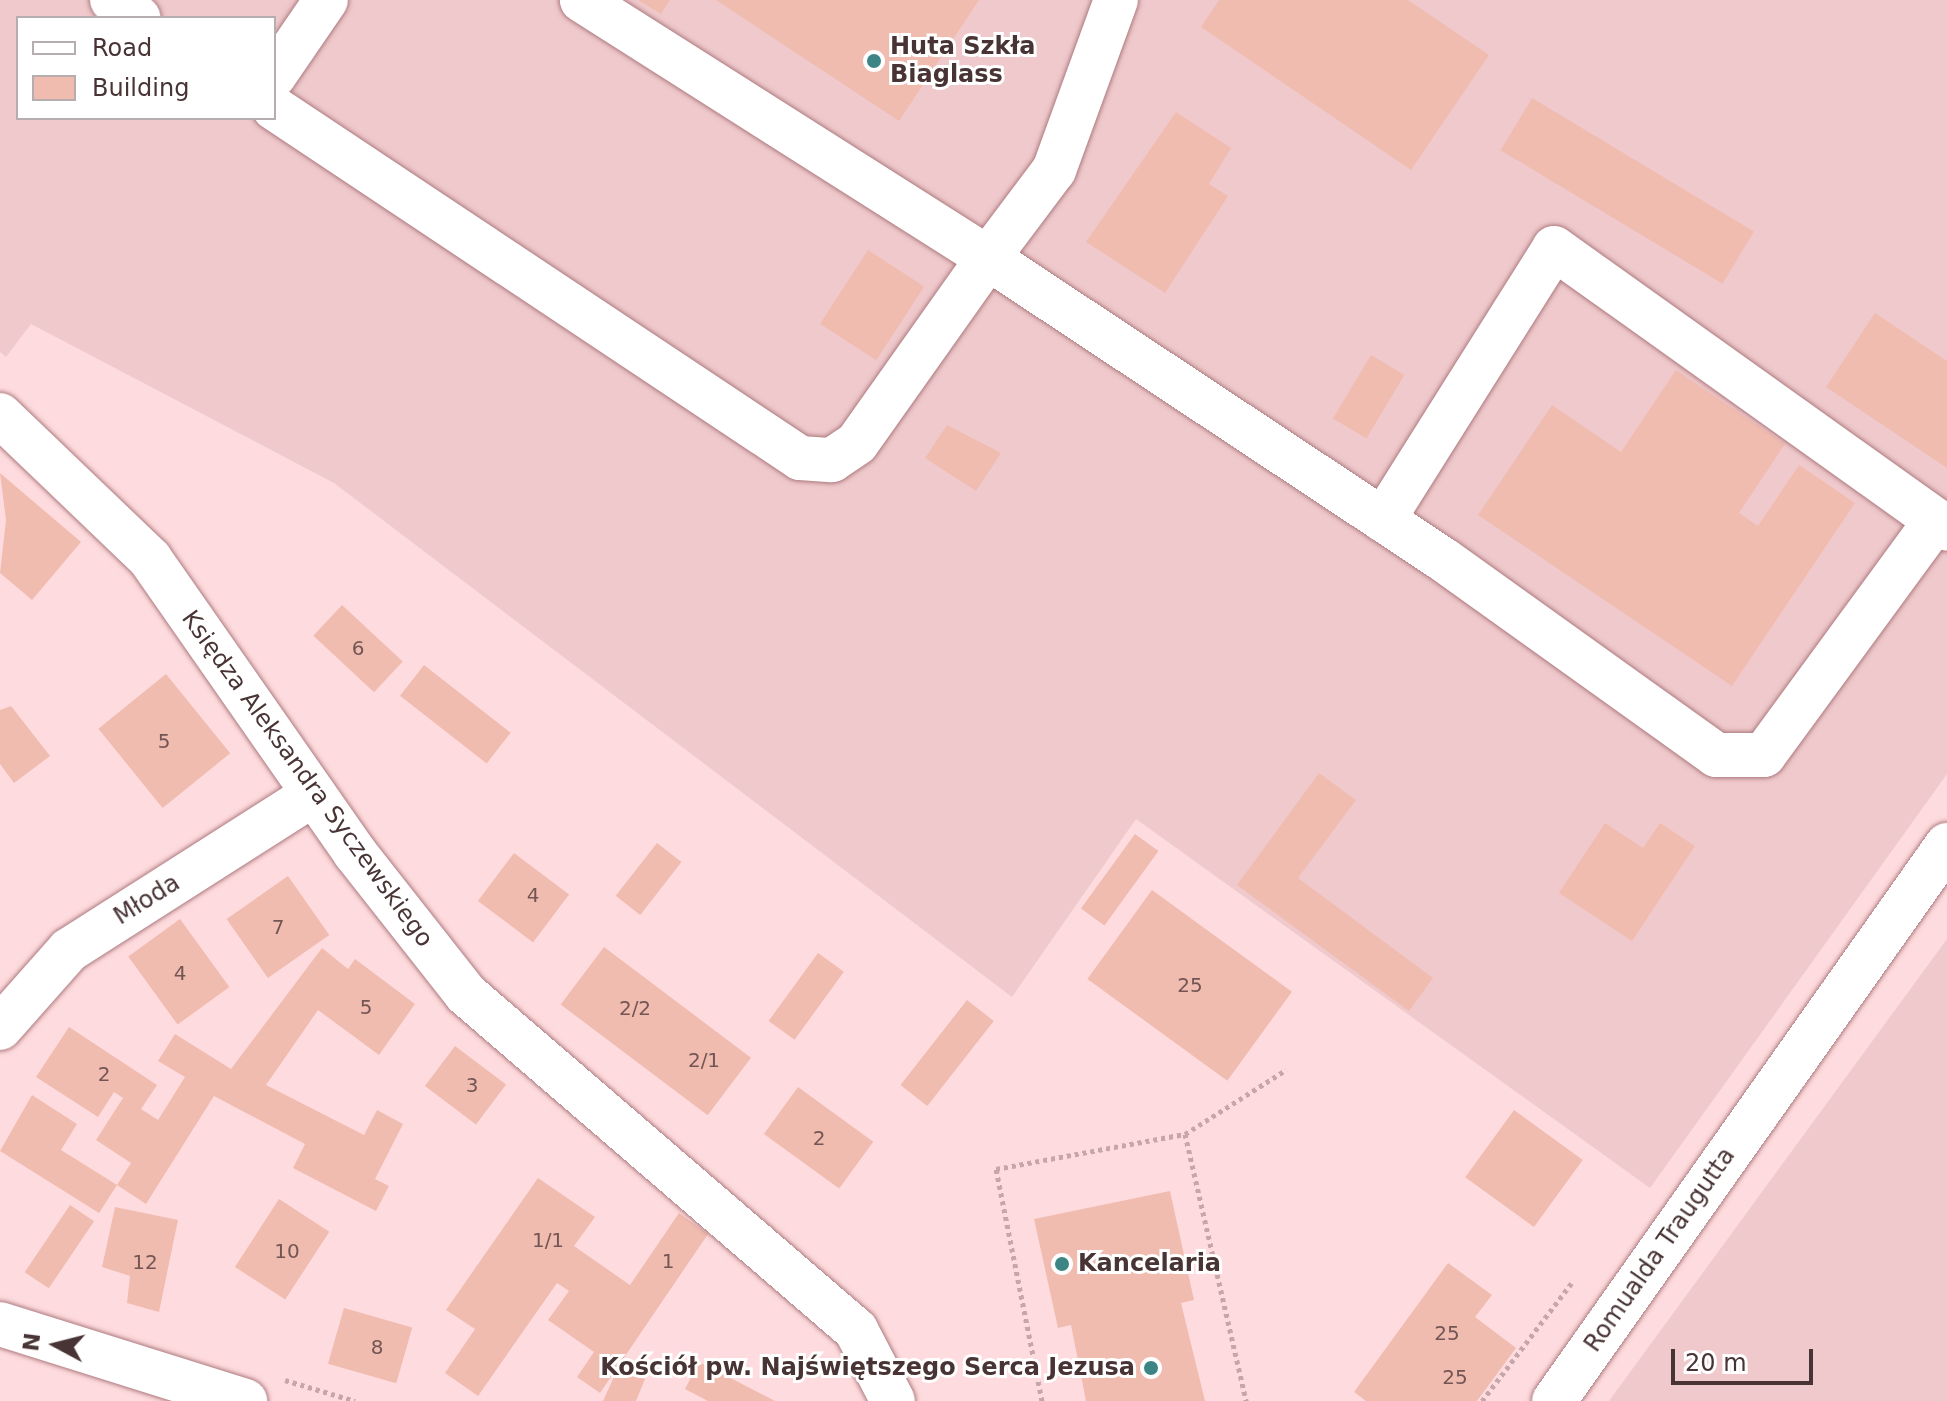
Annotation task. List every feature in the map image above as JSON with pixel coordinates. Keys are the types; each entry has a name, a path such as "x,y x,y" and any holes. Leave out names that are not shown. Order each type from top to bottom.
{"street":[{"path":"112,0 136,16"},
{"path":"276,73 326,0"},
{"path":"582,0 988,258 1383,520 1716,755 1743,759 1764,755 1942,524 1554,248 1383,520"},
{"path":"276,109 800,458 832,460 857,443 1054,170 1116,0"},
{"name":"Księdza Aleksandra Syczewskiego","path":"3,420 150,559 314,794 466,994 856,1330 893,1401"},
{"name":"Młoda","path":"0,1028 69,950 314,794"},
{"name":"Romualda Traugutta","path":"1554,1401 1947,845"},
{"path":"0,1324 245,1401"}],"path":[{"path":"1042,1401 996,1169 1185,1134 1286,1070"},
{"path":"1185,1134 1246,1401"},
{"path":"1482,1401 1573,1281"}],"shaded area":[{"path":"0,0 1947,0 1947,774 1650,1188 1136,819 1012,997 334,483 31,324 6,357 0,352"},
{"path":"1947,939 1947,1401 1609,1401"}],"building":[{"path":"638,0 670,0 661,14"},
{"name":"Huta Szkła Biaglass","path":"716,0 979,0 899,121"},
{"path":"1219,0 1408,0 1489,55 1411,170 1201,27"},
{"path":"1532,98 1754,231 1723,284 1501,150"},
{"path":"1176,112 1231,148 1209,184 1228,196 1165,293 1086,242"},
{"path":"868,250 924,286 876,360 820,324"},
{"path":"1875,313 1947,361 1947,468 1826,387"},
{"path":"1371,355 1404,375 1366,439 1333,418"},
{"path":"1676,370 1785,444 1739,513 1758,526 1799,465 1855,503 1732,686 1478,515 1552,405 1621,452"},
{"path":"947,425 1001,453 976,491 925,458"},
{"path":"0,473 81,542 32,600 0,573 6,520"},
{"path":"342,605 403,662 374,692 313,636"},
{"path":"424,665 511,733 487,763 400,696"},
{"path":"166,674 230,753 163,808 98,729"},
{"path":"11,706 50,756 14,783 0,764 0,710"},
{"path":"1319,773 1356,800 1298,878 1433,978 1409,1011 1237,885"},
{"path":"1605,823 1643,848 1660,823 1695,846 1632,941 1559,893"},
{"path":"1135,834 1158,851 1104,925 1081,908"},
{"path":"657,843 681,862 640,915 616,896"},
{"path":"514,853 569,895 533,942 478,901"},
{"path":"288,876 329,935 268,978 227,919"},
{"path":"1152,890 1292,992 1227,1081 1087,979"},
{"path":"180,919 229,987 178,1025 128,957"},
{"path":"604,947 751,1058 708,1115 561,1005"},
{"path":"322,948 348,969 355,959 415,1004 379,1055 318,1010 266,1085 364,1135 377,1110 403,1124 375,1179 389,1186 376,1211 293,1168 305,1144 214,1096 146,1204 117,1185 131,1163 96,1140 123,1098 114,1092 98,1117 36,1077 69,1027 157,1085 141,1109 158,1120 185,1077 158,1061 175,1034 231,1069"},
{"path":"818,953 844,972 795,1040 769,1021"},
{"path":"967,1000 994,1021 927,1106 901,1085"},
{"path":"455,1046 506,1085 476,1124 425,1086"},
{"path":"798,1087 873,1142 839,1189 764,1134"},
{"path":"32,1095 77,1124 61,1150 117,1185 99,1213 0,1151"},
{"path":"1514,1110 1583,1160 1534,1227 1465,1177"},
{"path":"538,1178 595,1217 574,1246 630,1285 679,1213 708,1234 600,1393 577,1377 594,1352 548,1320 569,1291 557,1283 478,1396 445,1373 475,1329 446,1310"},
{"path":"1170,1191 1194,1300 1181,1303 1205,1401 1086,1401 1071,1325 1058,1328 1034,1219"},
{"path":"279,1199 329,1232 285,1300 235,1267"},
{"path":"70,1205 94,1221 49,1288 25,1272"},
{"path":"115,1207 178,1220 159,1312 127,1303 130,1276 102,1267"},
{"path":"1448,1263 1492,1295 1475,1317 1516,1348 1477,1401 1366,1401 1354,1392"},
{"path":"344,1308 412,1328 396,1383 328,1364"},
{"path":"699,1362 775,1401 708,1401 685,1389"},
{"path":"618,1368 645,1379 636,1401 603,1401"}],"place":[{"name":"Huta Szkła Biaglass","path":"874,61"},
{"name":"Kancelaria","path":"1062,1264"},
{"name":"Kościół pw. Najświętszego Serca Jezusa","path":"1151,1368"}]}
